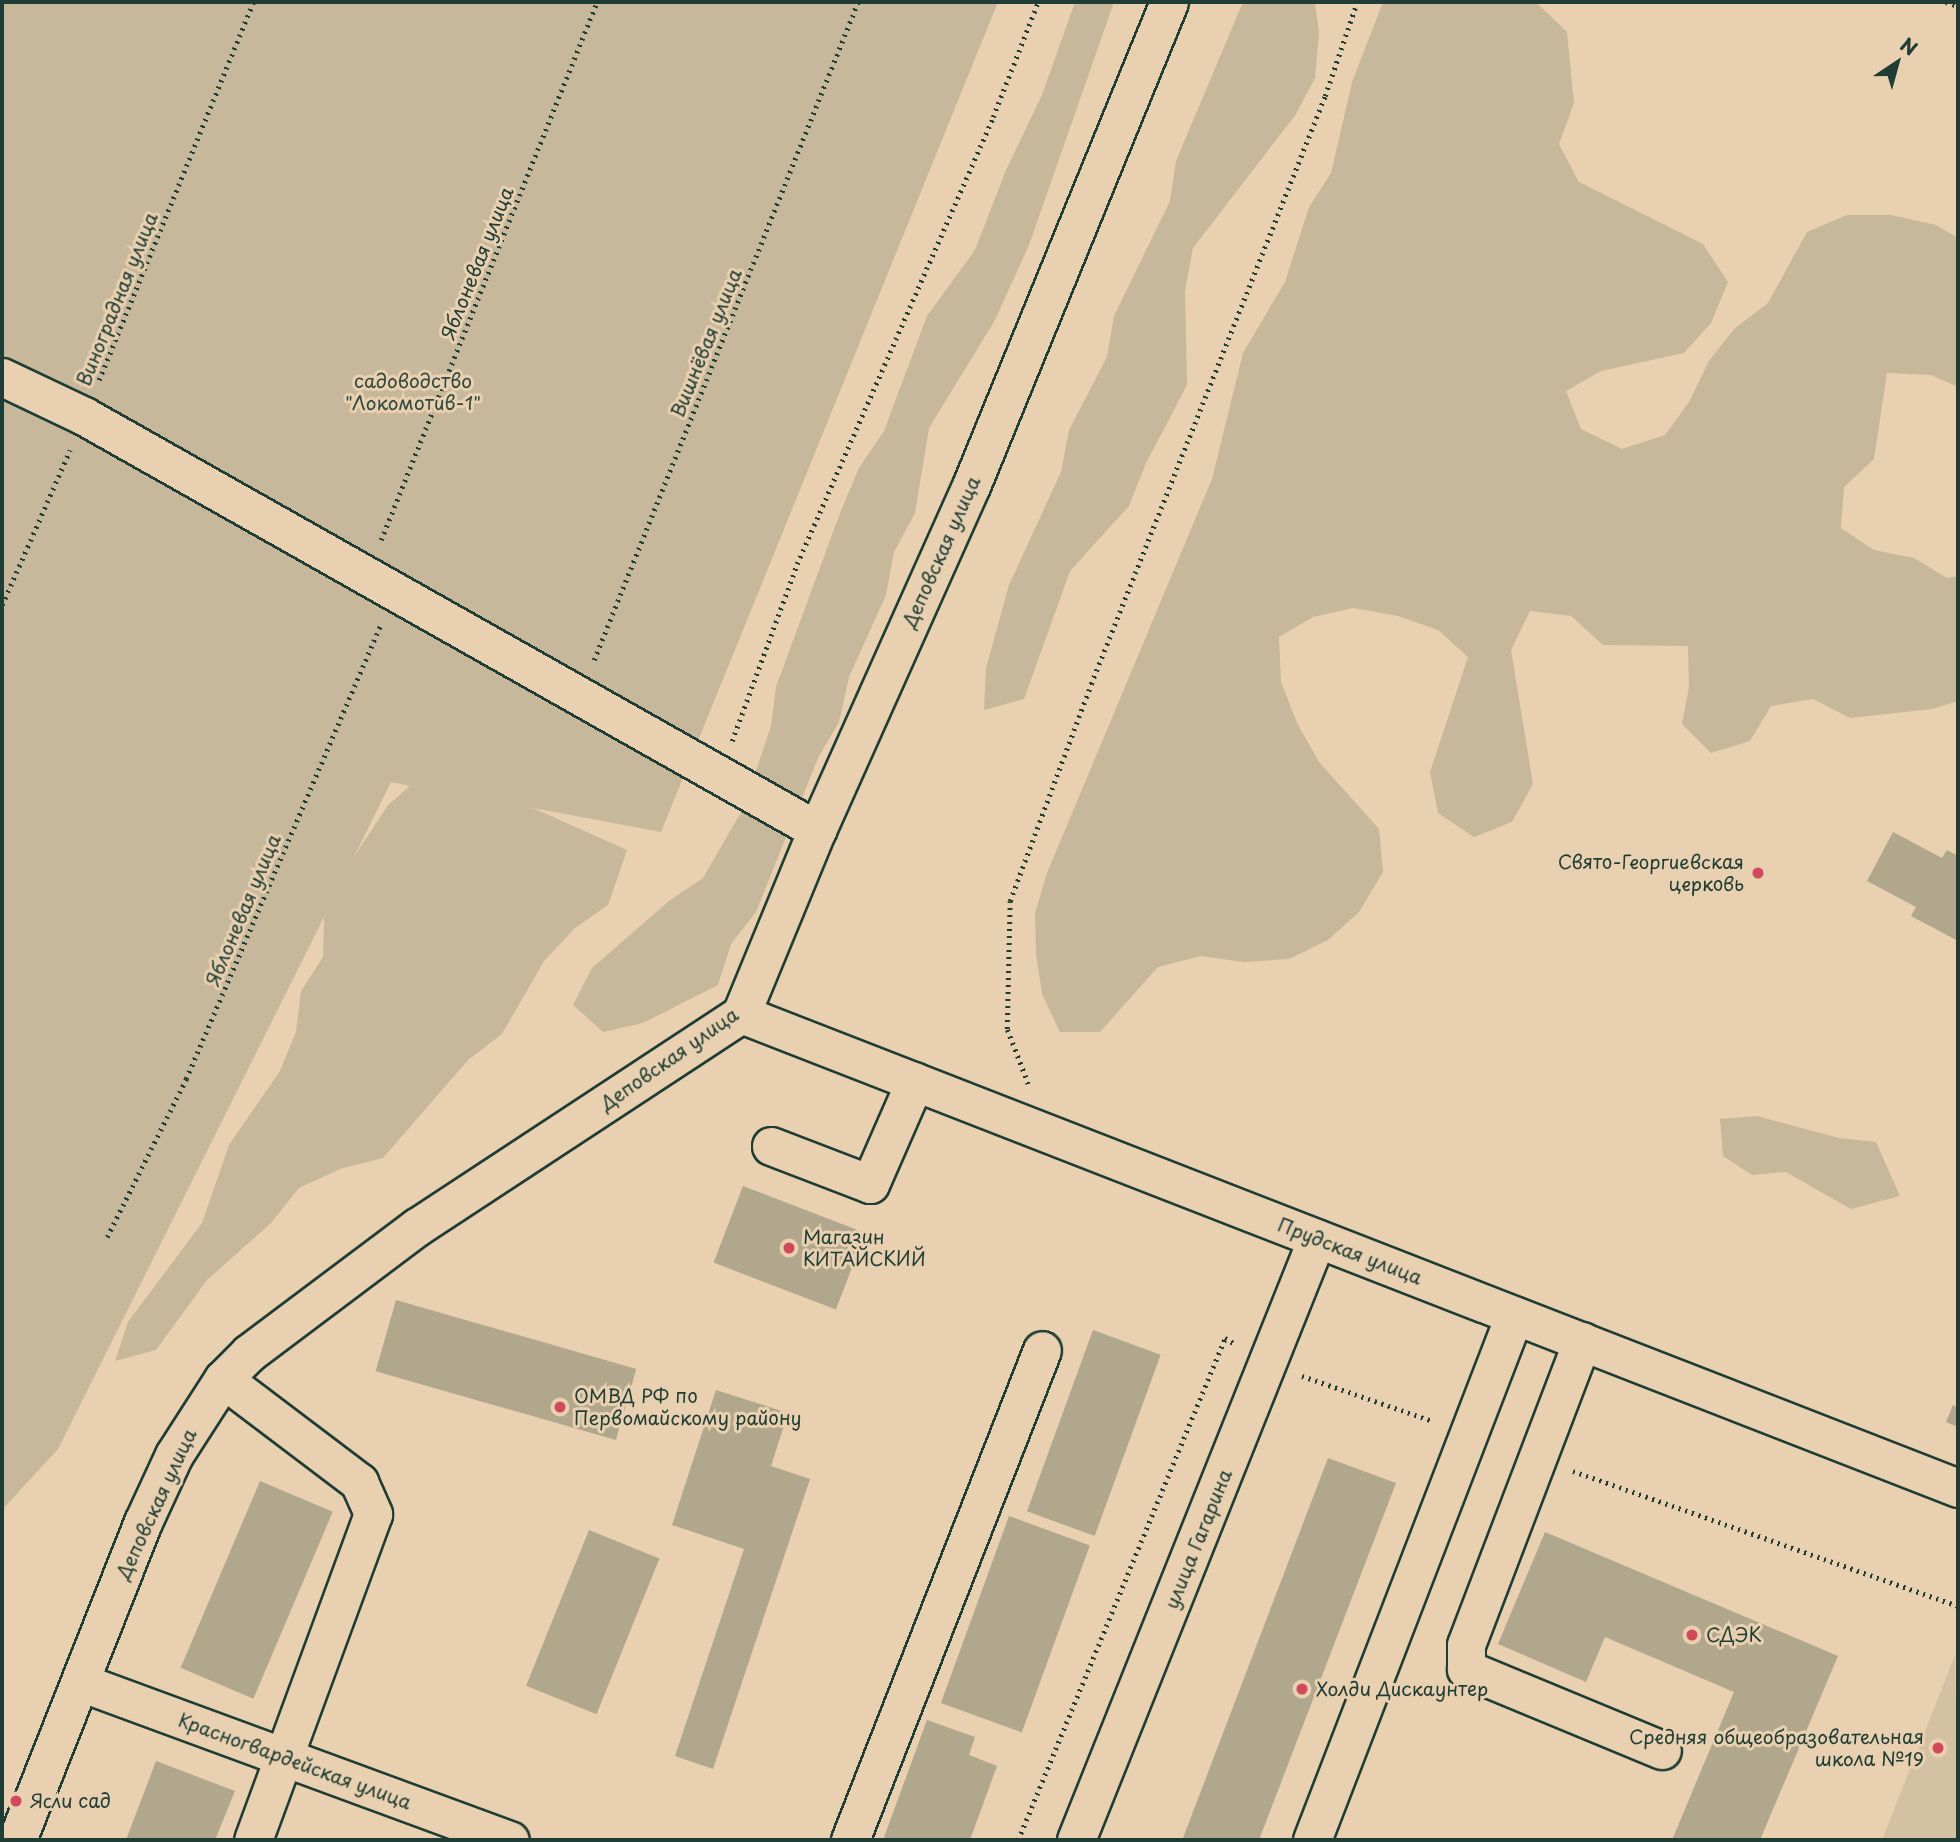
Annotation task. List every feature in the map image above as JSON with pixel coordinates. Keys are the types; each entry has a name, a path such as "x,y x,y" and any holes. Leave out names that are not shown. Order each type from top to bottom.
{"street":[{"name":"Деповская улица","path":"17,1840 174,1455 223,1379 249,1353 417,1227 741,1014 817,830 971,486 1169,2"},
{"path":"2,377 84,416 817,830"},
{"name":"Прудская улица","path":"741,1014 1958,1488"},
{"path":"771,1146 870,1184 915,1081"},
{"name":"улица Гагарина","path":"1076,1840 1317,1238"},
{"path":"1312,1840 1514,1315"},
{"path":"1583,1341 1466,1645 1466,1669 1662,1750"},
{"path":"850,1840 1042,1350"},
{"path":"223,1379 359,1482 373,1514 253,1840"},
{"name":"Красногвардейская улица","path":"80,1682 510,1840"}],"path":[{"name":"Виноградная улица","path":"2,605 84,416 253,2"},
{"name":"Яблоневая улица","path":"107,1237 186,1079 381,582 597,2"},
{"name":"Вишнёвая улица","path":"580,694 859,2"},
{"path":"720,774 797,564 993,117 1038,2"},
{"path":"1047,1132 1007,1029 1010,901 1091,684 1320,109 1357,2"},
{"path":"1946,2 1958,6"}],"shaded area":[{"name":"Средняя общеобразовательная школа №19","path":"1955,1655 1958,1840 1882,1840"}],"green space":[{"name":"садоводство \"Локомотив-1\"","path":"2,2 998,2 661,832 533,808 627,850 608,905 575,928 544,961 502,1034 468,1060 383,1158 340,1169 299,1188 271,1223 207,1280 156,1350 115,1361 128,1322 202,1223 229,1145 280,1071 296,1032 301,991 323,957 324,917 58,1449 2,1510","holes":["391,782 410,786 388,805 354,857"]},
{"path":"1075,2 1114,2 1029,245 995,320 929,428 915,513 894,552 886,595 849,677 839,722 818,758 756,912 731,944 718,985 643,1023 603,1032 573,1005 592,968 669,901 703,878 744,807 771,726 776,687 840,513 859,468 884,431 927,316 975,250 1006,170 1042,95"},
{"path":"1243,2 1315,2 1319,33 1315,78 1296,114 1193,248 1185,291 1187,385 1146,463 1129,506 1070,571 1024,699 984,710 986,668 1009,585 1061,472 1069,430 1107,357 1114,316 1170,201 1176,161"},
{"path":"1383,2 1536,2 1567,32 1574,103 1559,144 1579,182 1703,244 1728,282 1711,323 1684,353 1601,371 1566,391 1581,429 1622,449 1665,435 1689,402 1709,361 1734,329 1768,303 1807,232 1847,215 1891,215 1936,225 1958,238 1958,387 1931,375 1887,373 1874,459 1844,487 1841,528 1874,550 1914,558 1947,578 1958,576 1958,701 1932,709 1850,718 1813,699 1771,706 1750,741 1711,753 1682,724 1689,687 1688,646 1603,645 1571,616 1530,611 1511,650 1533,784 1512,822 1474,837 1438,813 1430,772 1468,657 1438,630 1398,616 1353,608 1313,617 1279,637 1281,682 1297,723 1319,762 1379,829 1383,872 1359,912 1328,940 1289,959 1244,962 1201,956 1158,967 1100,1032 1060,1032 1042,994 1036,954 1035,913 1047,873 1212,479 1243,353 1285,282 1309,207 1331,173 1352,82"},
{"path":"1757,1116 1839,1138 1876,1142 1900,1196 1851,1209 1786,1172 1752,1175 1723,1156 1720,1119"}],"building":[{"path":"1893,832 1942,858 1947,850 1958,856 1958,941 1911,916 1916,907 1867,881"},
{"name":"Магазин КИТАЙСКИЙ","path":"743,1186 865,1233 836,1309 714,1263"},
{"name":"ОМВД РФ по Первомайскому району","path":"396,1300 636,1369 616,1440 376,1371"},
{"path":"1093,1330 1161,1355 1095,1536 1027,1511"},
{"path":"716,1390 788,1413 771,1466 810,1479 713,1769 675,1756 744,1549 672,1525"},
{"path":"1953,1405 1958,1408 1958,1427 1946,1422"},
{"path":"1328,1458 1396,1483 1259,1840 1188,1840 1183,1838"},
{"path":"260,1481 333,1512 253,1699 181,1668"},
{"path":"1009,1516 1090,1545 1022,1732 941,1703"},
{"path":"589,1530 659,1558 597,1714 526,1686"},
{"path":"1545,1532 1838,1656 1760,1840 1672,1840 1734,1692 1605,1637 1586,1682 1498,1644"},
{"path":"927,1720 975,1737 969,1755 997,1766 970,1840 883,1840"},
{"path":"156,1761 235,1791 215,1840 126,1840"}],"place":[{"name":"Свято-Георгиевская церковь","path":"1758,873"},
{"name":"Магазин КИТАЙСКИЙ","path":"789,1248"},
{"name":"ОМВД РФ по Первомайскому району","path":"560,1407"},
{"name":"СДЭК","path":"1692,1635"},
{"name":"Холди Дискаунтер","path":"1302,1689"},
{"name":"Средняя общеобразовательная школа №19","path":"1938,1748"},
{"name":"Ясли сад","path":"16,1801"}]}
